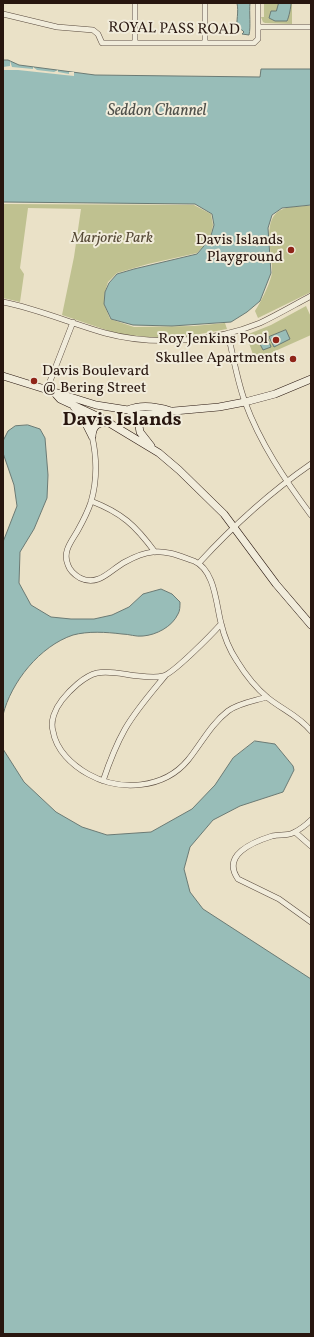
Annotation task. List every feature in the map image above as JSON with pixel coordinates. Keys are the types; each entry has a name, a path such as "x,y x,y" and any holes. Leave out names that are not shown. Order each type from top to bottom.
{"street":[{"path":"135,3 135,43"},
{"path":"205,3 205,43"},
{"path":"258,3 258,28 311,27"},
{"name":"ROYAL PASS ROAD","path":"3,14 57,27 93,30 98,34 102,43 254,42 258,40 258,28"},
{"path":"3,302 23,306 117,336 158,340 184,340 228,334 260,322 311,296"},
{"path":"50,390 73,322"},
{"path":"228,334 234,363 245,402 265,446 311,515"},
{"path":"3,376 50,390 79,401 128,410 137,414 160,414 219,408 275,394 311,379"},
{"path":"50,390 60,398 110,423 159,453"},
{"path":"71,404 83,418 92,436"},
{"path":"128,410 136,407 161,408 174,412"},
{"path":"137,414 140,432 159,453 202,491 234,526 276,584 311,625"},
{"path":"110,423 96,425 92,431 96,463 95,479 91,502 83,522 66,551 66,561 71,571 84,580 100,580 126,561 155,552 181,556 199,563 210,578 215,589 221,624 230,649 237,662 250,680 267,697 294,715 311,731"},
{"path":"199,563 234,526 287,481 311,464"},
{"path":"91,502 112,510 126,520 141,534 155,552"},
{"path":"103,781 112,757 125,730 138,710 165,676 194,652 221,624"},
{"path":"165,676 144,677 97,673 72,689 59,704 52,721 52,729 62,752 76,766 91,776 103,781 126,785 149,784 176,771 228,711 242,704 267,697"},
{"path":"311,820 295,832 271,836 239,852 235,859 233,870 238,879 279,899 311,922"},
{"path":"295,832 311,846"}],"green space":[{"path":"264,3 292,3 292,24 263,22 261,17 264,17"},
{"name":"Marjorie Park","path":"3,204 194,205 211,214 213,225 210,239 197,253 148,264 117,273 108,282 104,304 110,319 134,327 194,326 225,323 227,329 184,337 158,338 118,334 62,315 74,257 81,209 28,208 20,268 24,274 20,302 3,298"},
{"name":"Davis Islands Playground","path":"311,206 311,292 258,318 255,311 265,292 272,271 269,237 272,220 276,213 283,209"},
{"path":"306,306 311,317 311,335 255,360 246,335 271,325"}],"water":[{"path":"237,3 250,3 249,35 242,34 244,32 240,29 239,31 237,30"},
{"path":"279,3 291,3 287,21 275,21 269,18 271,11 276,11"},
{"name":"Seddon Channel","path":"3,60 8,60 19,65 95,75 260,77 261,69 311,69 311,205 282,208 272,215 268,228 271,273 260,301 247,312 231,322 172,326 133,325 111,319 104,304 105,292 109,283 117,274 197,254 210,239 214,225 212,214 195,204 3,202"},
{"path":"286,330 290,339 274,347 269,337"},
{"path":"268,339 271,347 263,350 260,344 264,340"},
{"path":"28,425 40,429 45,438 48,475 47,498 34,529 20,552 19,583 31,605 51,617 94,619 112,615 129,607 143,594 161,589 172,594 180,602 180,607 179,613 172,623 163,630 153,634 140,636 91,632 73,635 61,640 38,656 20,678 7,703 3,715 3,542 17,506 14,485 3,453 3,441 8,431 15,426"},
{"path":"255,741 275,744 293,766 294,770 283,792 240,806 213,820 190,847 184,869 190,892 203,909 311,979 311,1334 3,1334 3,749 24,782 56,812 82,827 107,835 151,832 192,809 215,785 233,758"}],"pier":[{"path":"10,61 12,67 33,69 33,67 37,70 54,72 58,70 58,72 69,74 69,72 74,72 74,76 18,70 3,70 3,67 10,66"}],"place":[{"name":"Davis Islands Playground","path":"291,250"},
{"name":"Roy Jenkins Pool","path":"276,340"},
{"name":"Skullee Apartments","path":"293,359"},
{"name":"Davis Boulevard @ Bering Street","path":"34,381"}],"district":[{"name":"Davis Islands","path":"122,422"}]}
